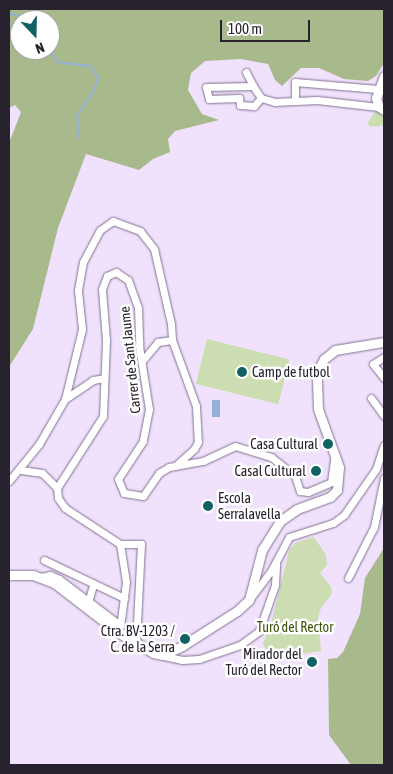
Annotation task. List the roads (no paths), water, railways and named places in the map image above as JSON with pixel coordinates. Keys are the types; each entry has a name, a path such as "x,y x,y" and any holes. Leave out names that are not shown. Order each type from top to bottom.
{"street":[{"path":"246,72 261,98 275,102 294,100 381,108 378,89 384,76"},
{"path":"294,100 295,82 378,89"},
{"path":"253,86 206,87 209,99 239,98 240,105 254,106 261,98"},
{"path":"9,481 21,470 65,399 82,329 78,290 83,262 94,239 107,223 117,222 130,226 150,241 160,271 172,340 192,392 199,429 194,449 176,465"},
{"name":"Carrer de Sant Jaume","path":"57,488 103,416 106,340 102,290 104,280 113,273 126,277 136,298 148,409 148,428 140,448 117,482 124,493 143,496 159,473 176,465"},
{"path":"142,362 158,342 172,340"},
{"path":"249,600 258,562 275,527 297,509 330,497 337,490 340,474 336,454 316,398 319,368 326,355 340,348 384,342"},
{"path":"384,357 373,364 384,378"},
{"path":"65,399 94,380 104,378"},
{"path":"371,398 384,416"},
{"path":"159,655 182,646 258,592 284,544 294,534 339,519 380,462 384,445"},
{"path":"176,465 203,461 226,448 245,447 271,457 295,476 300,491 308,492 330,482 336,454"},
{"path":"380,462 384,470"},
{"path":"21,470 37,471 57,488 58,498 65,508 120,544 141,544 136,644"},
{"path":"348,578 374,528 384,478"},
{"path":"120,544 125,565 124,598 120,629"},
{"path":"44,560 124,598"},
{"path":"9,575 40,577 61,587 120,629 136,644 159,655 182,660 200,659 240,645 259,631 275,585 276,561"},
{"path":"87,604 93,584"}],"water":[{"path":"212,400 220,400 220,417 212,417"}],"waterway":[{"path":"56,60 57,62 90,66 98,78 93,93 77,115 79,137"}],"place":[{"name":"Camp de futbol","path":"242,372"},
{"name":"Casa Cultural","path":"328,444"},
{"name":"Casal Cultural","path":"316,471"},
{"name":"Escola Serralavella","path":"208,506"},
{"name":"Ctra. BV-1203 / C. de la Serra","path":"185,639"},
{"name":"Mirador del Turó del Rector","path":"312,662"}],"park label":[{"name":"Turó del Rector","path":"295,627"}]}
